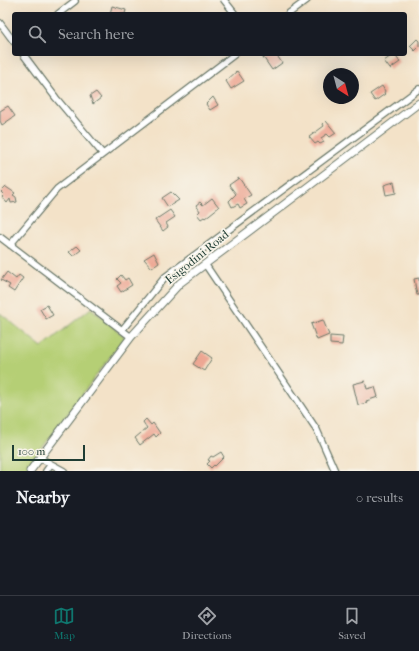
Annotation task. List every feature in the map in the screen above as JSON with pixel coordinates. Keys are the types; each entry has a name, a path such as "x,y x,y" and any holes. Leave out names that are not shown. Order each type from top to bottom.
{"main road":[{"name":"Esigodini Road","path":"30,471 131,337 170,294 205,264 419,103"}],"street":[{"path":"224,0 233,12"},
{"path":"291,12 307,0"},
{"path":"61,12 75,1"},
{"path":"0,23 12,39"},
{"path":"24,56 56,98 102,153"},
{"path":"10,245 52,193 102,153 232,56"},
{"path":"122,330 165,277 419,89"},
{"path":"0,237 131,337"},
{"path":"205,264 317,430 334,471"},
{"path":"40,458 64,471"},
{"path":"46,471 51,464"}],"green space":[{"path":"91,308 125,337 25,471 0,471 0,313 42,347"}],"building":[{"path":"112,6 126,10 126,12 110,12"},
{"path":"417,39 419,41 419,47 415,51 410,46"},
{"path":"262,56 277,56 282,63 272,70"},
{"path":"391,56 396,56 400,62 390,69 384,61"},
{"path":"237,71 244,81 231,89 226,81"},
{"path":"382,86 385,94 375,101 370,94"},
{"path":"96,92 101,98 93,104 90,96"},
{"path":"213,97 218,105 210,110 206,104"},
{"path":"8,106 15,116 2,125 0,121 0,111"},
{"path":"326,121 336,133 330,137 327,134 321,138 324,142 320,144 318,142 315,144 309,137 324,126 323,124"},
{"path":"239,178 251,195 244,199 247,204 240,208 238,204 232,207 229,201 236,194 229,185"},
{"path":"394,182 396,193 386,195 384,185"},
{"path":"6,187 15,193 13,195 16,197 17,202 11,203 10,199 7,203 2,197 4,195 1,192"},
{"path":"171,192 179,200 168,207 162,198"},
{"path":"212,198 219,207 205,218 204,217 201,219 197,214 200,211 196,205 200,202 203,205"},
{"path":"170,210 175,217 166,223 168,227 163,231 155,220"},
{"path":"77,246 81,250 73,256 69,252"},
{"path":"154,253 159,263 152,268 144,259"},
{"path":"7,272 16,279 19,275 23,278 14,292 8,288 10,285 1,280"},
{"path":"121,275 125,280 128,278 132,285 121,292 117,286 121,283 117,279"},
{"path":"419,278 419,295 417,295 414,279"},
{"path":"47,305 53,315 46,319 40,309"},
{"path":"323,320 329,335 317,340 311,324"},
{"path":"330,336 343,337 342,345 330,344"},
{"path":"202,351 212,358 204,371 193,364"},
{"path":"365,381 367,389 375,387 378,397 366,401 367,403 358,405 353,384"},
{"path":"146,419 151,425 153,423 160,433 156,437 154,434 140,445 135,438 147,428 143,422"},
{"path":"221,452 224,457 211,468 207,464 210,461 208,460 211,456 213,457"}]}
